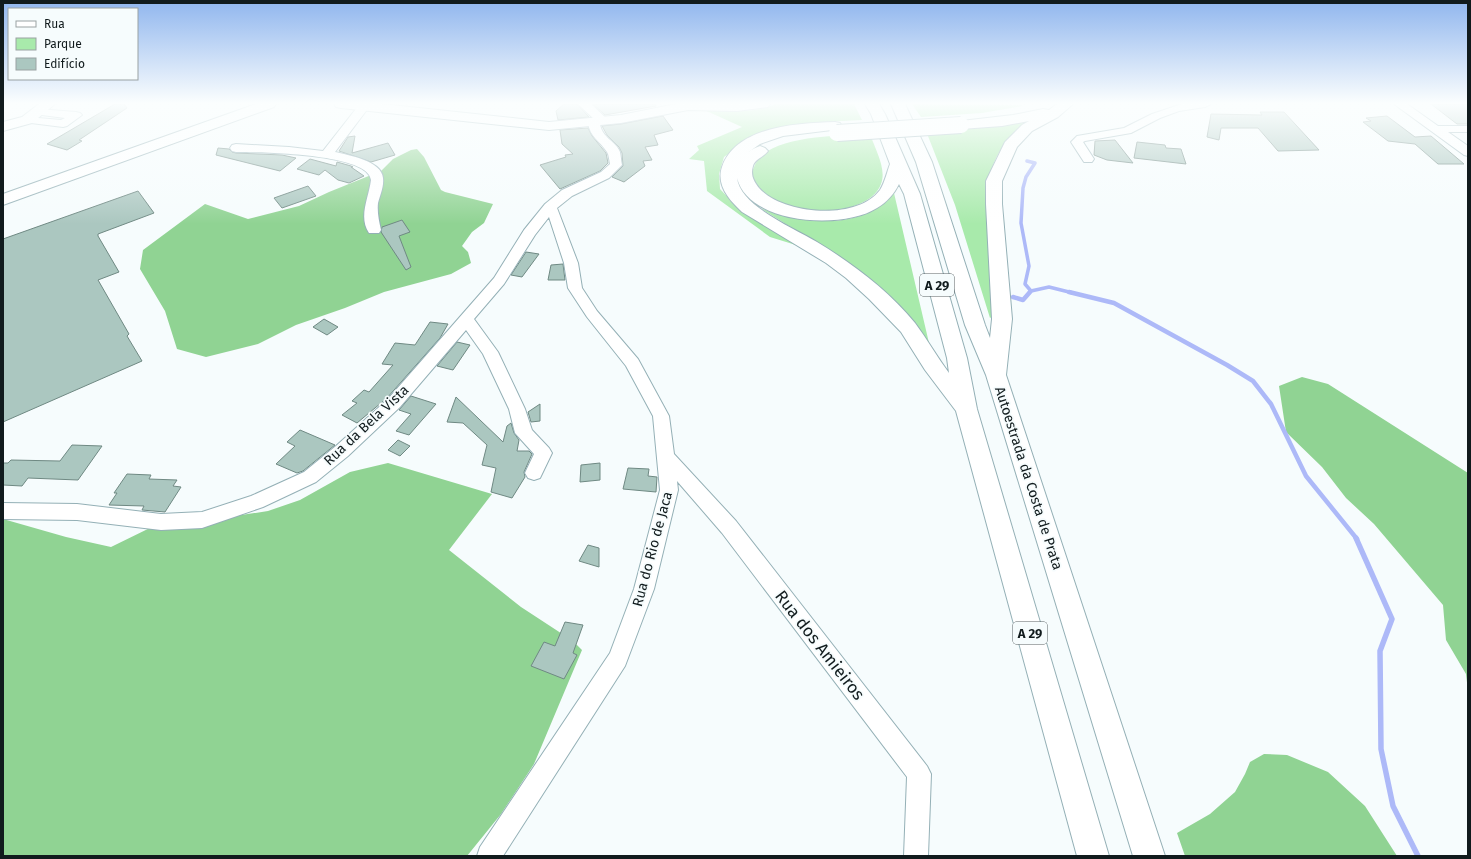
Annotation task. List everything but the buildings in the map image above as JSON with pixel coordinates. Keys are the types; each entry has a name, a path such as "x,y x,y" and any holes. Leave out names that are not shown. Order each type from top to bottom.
{"main road":[{"path":"78,157 115,144"},
{"path":"3,200 158,144"},
{"path":"750,144 738,152 729,169 728,181 733,192 742,203 756,213 836,262 862,281 912,334 932,365 966,409"},
{"path":"775,144 760,150 746,163 744,172 745,180 751,192 766,202 794,213 817,216 848,214 874,204 885,194 898,164"},
{"name":"A 29","path":"890,144 912,194 957,358 966,409 1093,856"},
{"name":"Autoestrada da Costa de Prata","path":"916,144 924,162 975,324 996,375 1148,856"},
{"path":"996,375 1002,319 994,211 994,181 1011,144"}],"street":[{"path":"327,154 335,144"},
{"name":"Rua da Bela Vista","path":"3,511 77,512 161,522 202,520 257,502 310,477 342,451 394,403 499,281 529,233 550,207 567,193 605,175 616,166 614,152 606,144"},
{"path":"1078,144 1088,159"},
{"path":"1457,144 1468,152"},
{"path":"236,148 284,149 327,154 352,159 373,169 377,177 370,212 374,230"},
{"name":"Rua do Rio de Jaca","path":"489,856 618,659 644,589 669,490 661,416 632,363 592,314 575,288 571,262 556,217 550,207"},
{"path":"466,319 490,352 517,409 524,433 543,454 534,473"},
{"name":"Rua dos Amieiros","path":"665,456 728,528 919,774 916,856"}],"green space":[{"path":"702,144 741,144 724,157 719,174 720,189 739,209 799,246 770,237 707,191 704,161 689,159 699,150 697,146"},
{"path":"785,144 874,144 883,172 881,184 874,194 864,202 850,207 818,212 789,208 778,204 753,185 752,174 754,167 761,156 773,148"},
{"path":"931,144 1005,144 994,162 987,188 993,316 990,318 955,205"},
{"path":"417,149 424,157 441,190 493,204 484,223 472,232 462,246 468,252 471,263 451,274 384,292 345,308 296,325 258,344 206,357 177,349 165,311 140,269 143,250 205,204 248,219 299,206 381,171 393,159 411,150"},
{"path":"894,193 929,343 914,326 818,244 760,208 774,213 803,219 833,221 862,215 878,207"},
{"path":"1302,377 1328,384 1468,473 1468,691 1466,674 1446,640 1443,605 1374,524 1346,498 1322,467 1286,432 1279,386"},
{"path":"388,463 492,494 449,550 521,607 573,641 582,650 534,764 501,814 467,856 3,856 3,519 66,537 111,547 158,524 209,520 268,511 300,500 350,472"},
{"path":"1264,754 1287,755 1328,772 1365,806 1397,856 1185,856 1177,833 1210,814 1235,792 1250,762"}],"waterway":[{"path":"1027,161 1035,163 1026,177 1023,188 1021,223 1029,266 1025,284 1031,291"},
{"path":"1031,291 1049,287 1069,292"},
{"path":"1013,297 1023,300 1030,292"},
{"path":"1069,292 1114,303 1227,365 1253,381 1271,404 1306,476 1357,539"},
{"path":"1069,292 1073,293"},
{"path":"1356,538 1392,619 1380,651 1381,749 1393,806 1418,856"}]}
